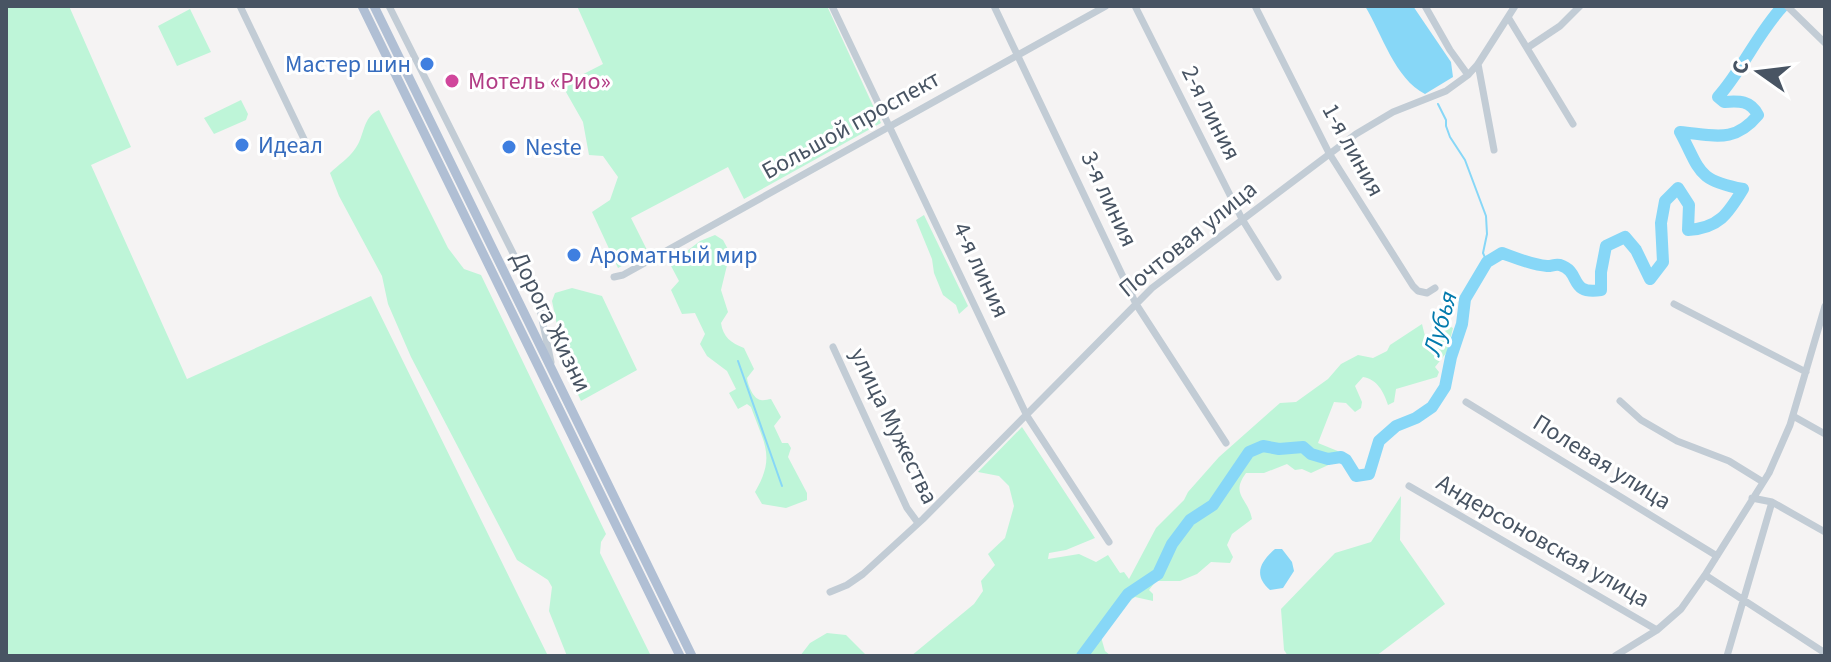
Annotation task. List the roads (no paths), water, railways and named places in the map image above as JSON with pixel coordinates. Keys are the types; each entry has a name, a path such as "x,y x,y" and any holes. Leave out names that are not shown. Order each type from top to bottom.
{"main road":[{"name":"Дорога Жизни","path":"362,6 680,656"},
{"name":"Дорога Жизни","path":"374,6 692,656"}],"street":[{"path":"240,6 304,139"},
{"path":"389,6 539,305 553,373"},
{"name":"4-я линия","path":"832,6 1027,416 1109,542"},
{"name":"3-я линия","path":"994,6 1136,304 1226,443"},
{"name":"Большой проспект","path":"614,277 623,275 1106,6"},
{"name":"2-я линия","path":"1135,6 1242,219 1278,277"},
{"name":"1-я линия","path":"1255,6 1329,153 1413,286 1427,293 1435,288"},
{"path":"1425,6 1468,75"},
{"path":"1527,48 1552,33 1580,6"},
{"path":"1787,6 1825,43"},
{"path":"1510,11 1527,48 1573,124"},
{"name":"Почтовая улица","path":"830,592 863,574 918,523 1152,288 1374,122 1446,91 1468,75 1510,11"},
{"path":"1478,64 1494,150"},
{"path":"1674,304 1806,372"},
{"path":"1615,656 1657,630 1681,609 1763,482 1779,453 1793,416 1823,322 1825,306"},
{"name":"улица Мужества","path":"833,347 907,508 918,523"},
{"path":"1620,401 1641,420 1677,441 1729,461 1763,482"},
{"name":"Полевая улица","path":"1466,402 1717,556"},
{"path":"1793,416 1825,434"},
{"name":"Андерсоновская улица","path":"1409,486 1657,630"},
{"path":"1752,498 1772,502 1825,532"},
{"path":"1727,656 1772,502"},
{"path":"1705,575 1825,653"}],"water":[{"path":"1365,6 1413,6 1451,62 1453,77 1425,94 1415,87 1397,67"},
{"path":"1275,549 1282,549 1292,562 1294,571 1283,588 1270,590 1262,579 1260,569"}],"waterway":[{"name":"Лубья","path":"1082,656 1128,594 1158,574 1172,544 1190,520 1213,505 1249,452 1263,446 1279,449 1303,447 1311,454 1328,459 1341,457 1356,476 1369,474 1379,441 1396,426 1432,407 1445,387 1462,324 1465,299 1487,262 1502,253 1536,264 1560,265 1567,268 1579,286 1591,291 1601,290 1606,246 1625,237 1636,250 1650,279 1663,262 1661,223 1665,201 1678,188 1689,205 1688,230 1708,226 1722,218 1743,189 1716,182 1702,172 1680,132 1723,136 1740,130 1758,115 1748,104 1724,102 1718,97 1783,6"},
{"path":"1438,104 1450,137 1465,160 1486,216 1487,234 1483,253 1487,262"},
{"path":"738,361 782,486"}],"place":[{"name":"Мастер шин","path":"427,64"},
{"name":"Мотель «Рио»","path":"452,81"},
{"name":"Идеал","path":"242,145"},
{"name":"Neste","path":"509,147"},
{"name":"Ароматный мир","path":"574,255"}]}
